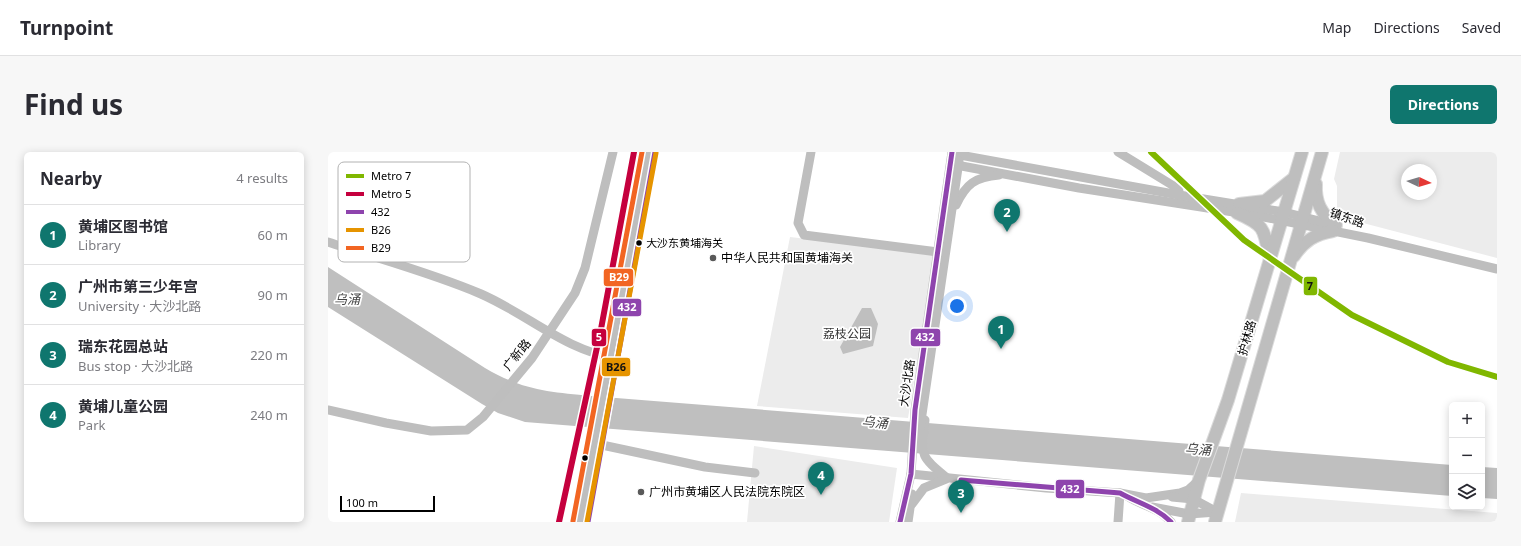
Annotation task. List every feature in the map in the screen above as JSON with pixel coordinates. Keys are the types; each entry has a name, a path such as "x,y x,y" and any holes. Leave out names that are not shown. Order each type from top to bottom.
{"main road":[{"path":"588,522 649,152"},
{"path":"614,358 655,152"},
{"path":"1290,262 1306,241 1319,233 1334,228 1323,214 1316,196 1319,162 1301,154"},
{"name":"护林路","path":"1188,518 1199,480 1228,400 1301,154"},
{"name":"护林路","path":"1216,517 1234,449 1319,162"},
{"path":"1238,208 1265,201 1294,178"},
{"path":"1238,208 1260,224 1266,240 1270,260"},
{"path":"1262,284 1282,289"},
{"path":"580,522 601,437"}],"street":[{"name":"广新路","path":"328,410 431,431 467,430 483,417 532,358 575,293 583,273 613,152"},
{"path":"811,152 798,222 804,235 938,252"},
{"path":"953,212 960,196 970,184 984,177 1011,174 1008,163 987,157 982,152"},
{"path":"1118,152 1172,185 1179,191 1179,195"},
{"name":"大沙北路","path":"917,458 915,410 938,252 957,153"},
{"name":"镇东路","path":"957,153 1302,220 1368,238 1497,269"},
{"name":"大沙北路","path":"900,522 917,458 934,353 934,333 953,212 954,165"},
{"name":"镇东路","path":"954,165 1011,174 1079,188 1238,208"},
{"path":"328,242 338,245"},
{"path":"386,262 482,295 565,342 614,358"},
{"path":"601,437 705,467 755,473"},
{"path":"917,458 928,463 947,478"},
{"path":"913,474 1046,488 1120,492 1146,498 1188,490 1199,480"},
{"name":"大沙北路","path":"908,522 913,474"},
{"path":"910,508 919,493 924,488 947,478"},
{"path":"1120,492 1138,504 1188,518 1216,517"},
{"path":"1118,522 1120,492"},
{"path":"1162,496 1193,499 1216,517"},
{"path":"1152,507 1161,512 1171,522"}],"green space":[{"path":"1340,152 1497,152 1497,258 1340,217 1337,211 1337,186 1334,179"},
{"name":"荔枝公园","path":"790,237 935,254 908,418 757,406"},
{"path":"754,446 897,468 889,522 747,522"},
{"path":"1241,493 1497,513 1497,522 1235,522"}],"water":[{"name":"乌涌","path":"328,267 485,368 511,381 536,389 591,396 1449,465 1449,496 525,422 498,413 482,404 328,307"},
{"path":"862,308 871,308 878,324 873,346 843,354 840,347"},
{"path":"1485,467 1497,468 1497,499 1485,498"}],"metro line":[{"name":"5","path":"559,522 601,329 634,152"},
{"name":"7","path":"1151,152 1244,240 1352,315 1448,362 1497,377"}],"transit line":[{"name":"B29","path":"573,521 642,152"},
{"name":"432","path":"588,522 655,152"},
{"name":"432","path":"900,522 911,474 915,410 952,152"},
{"name":"B26","path":"587,522 656,153"},
{"name":"432","path":"961,480 1120,493 1153,509 1171,522"}],"place":[{"name":"广州市第三少年宫","path":"1007,232"},
{"name":"大沙东黄埔海关","path":"639,243"},
{"name":"中华人民共和国黄埔海关","path":"713,258"},
{"name":"黄埔区图书馆","path":"1001,349"},
{"name":"广州市黄埔区人民法院东院区","path":"641,492"},
{"name":"黄埔儿童公园","path":"821,495"},
{"name":"瑞东花园总站","path":"961,513"}]}
